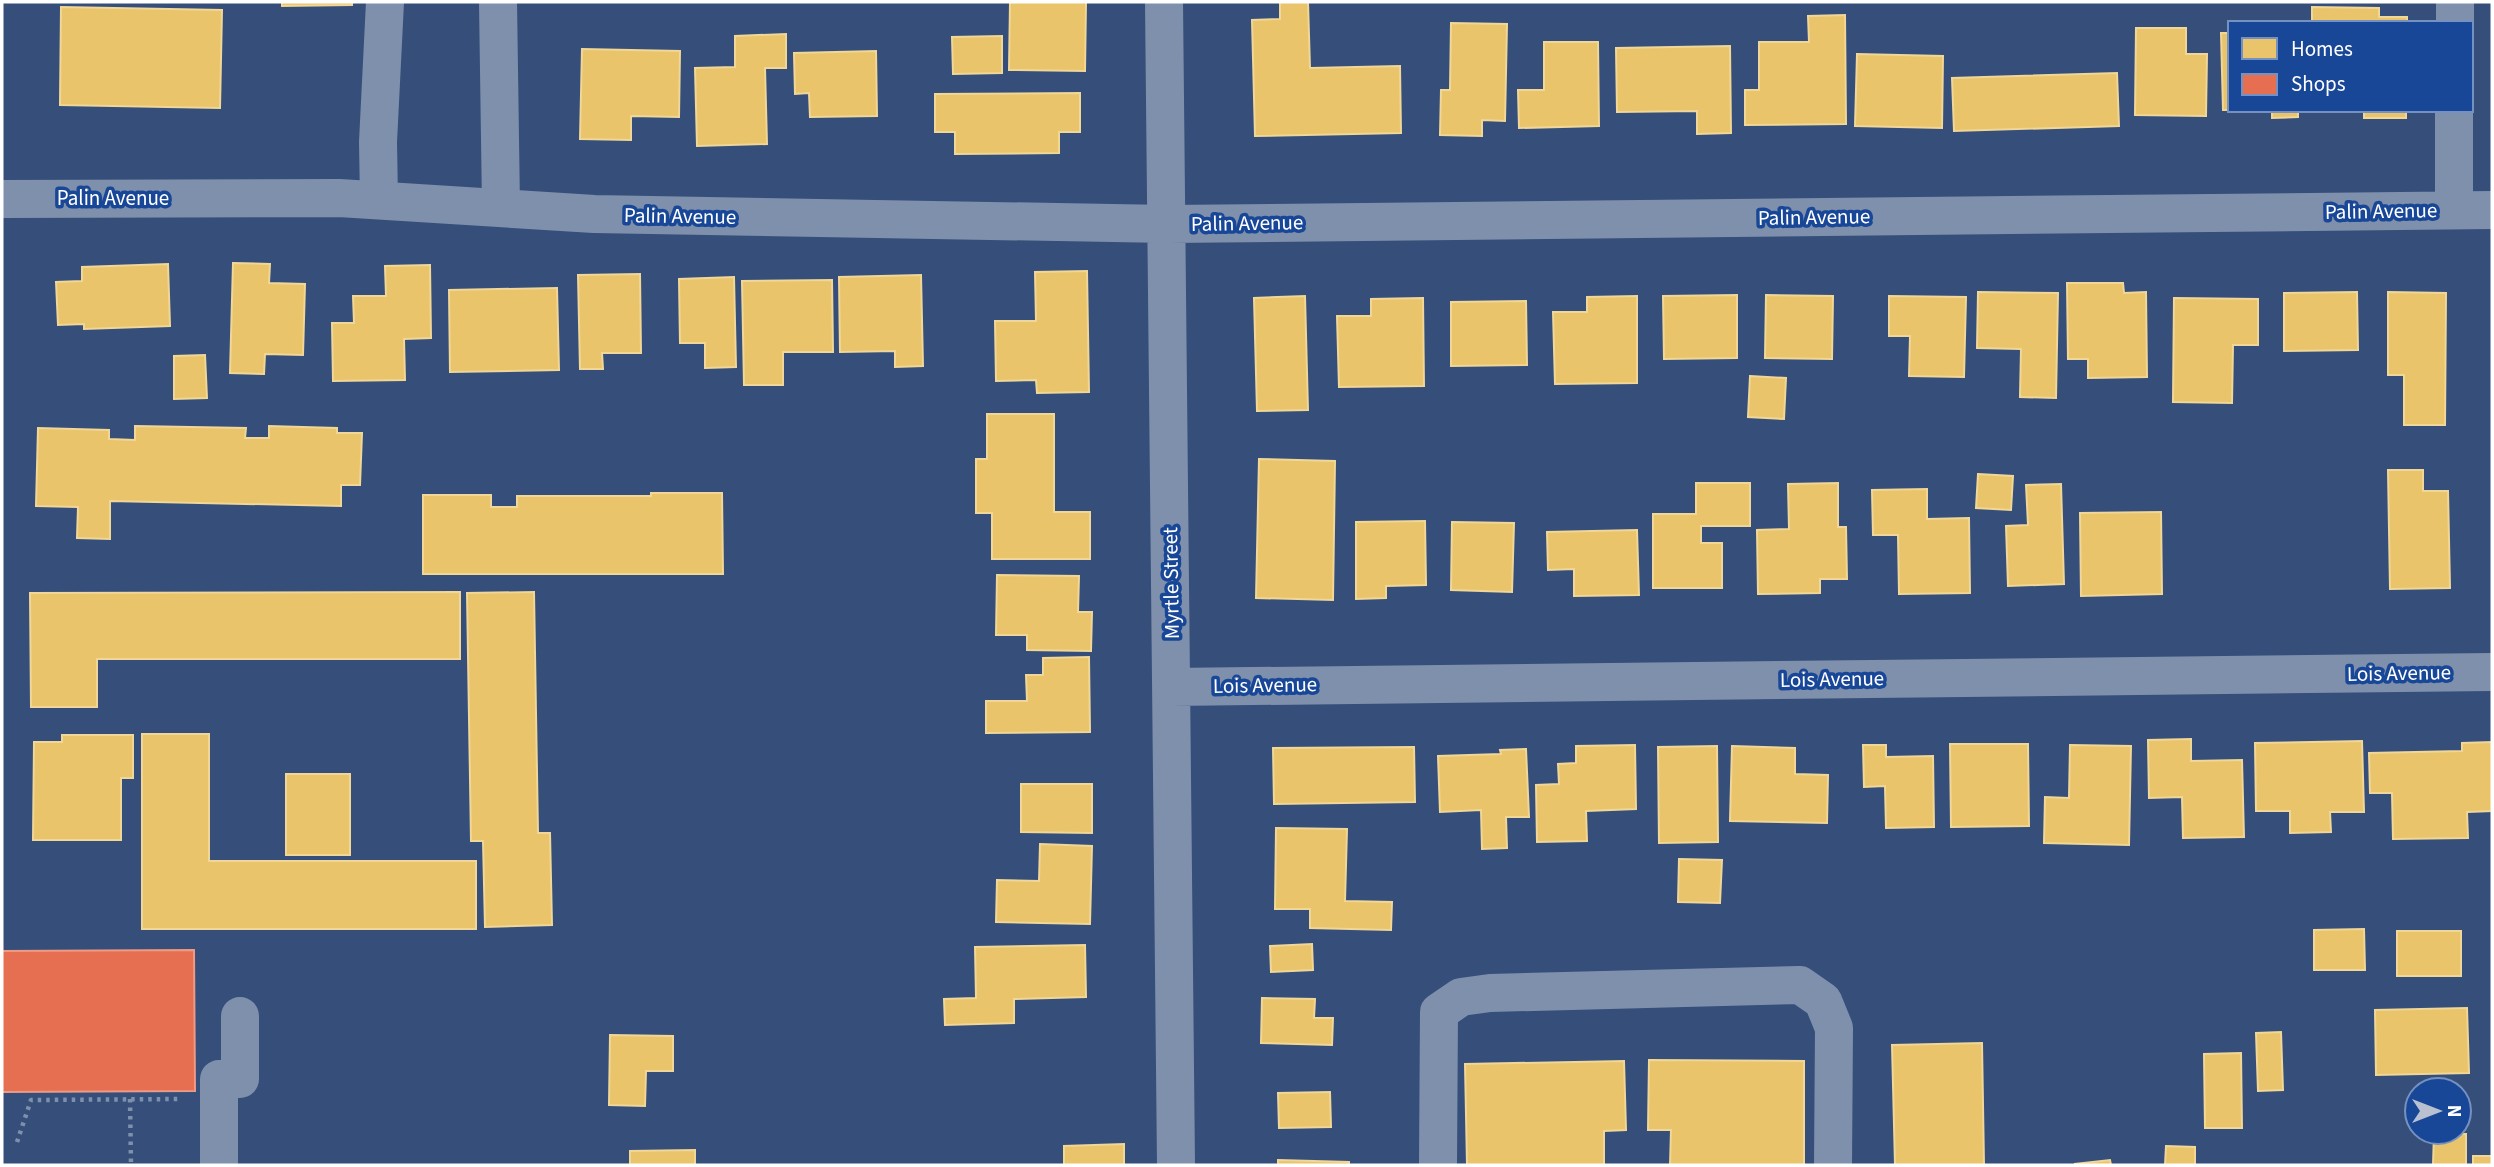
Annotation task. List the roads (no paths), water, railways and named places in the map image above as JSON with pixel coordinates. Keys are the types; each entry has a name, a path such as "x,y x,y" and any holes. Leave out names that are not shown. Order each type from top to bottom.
{"street":[{"path":"379,200 378,142 385,2"},
{"path":"498,2 501,207"},
{"name":"Myrtle Street","path":"1164,2 1176,1165"},
{"path":"2455,2 2455,21"},
{"path":"2454,112 2454,211"},
{"name":"Palin Avenue","path":"2,199 339,198 594,215 1167,224 2492,210"},
{"name":"Lois Avenue","path":"1172,687 2492,672"},
{"path":"1438,1165 1439,1012 1461,997 1490,993 1800,985 1823,1001 1834,1028 1833,1165"},
{"path":"219,1165 219,1079 240,1079 240,1016"}]}
